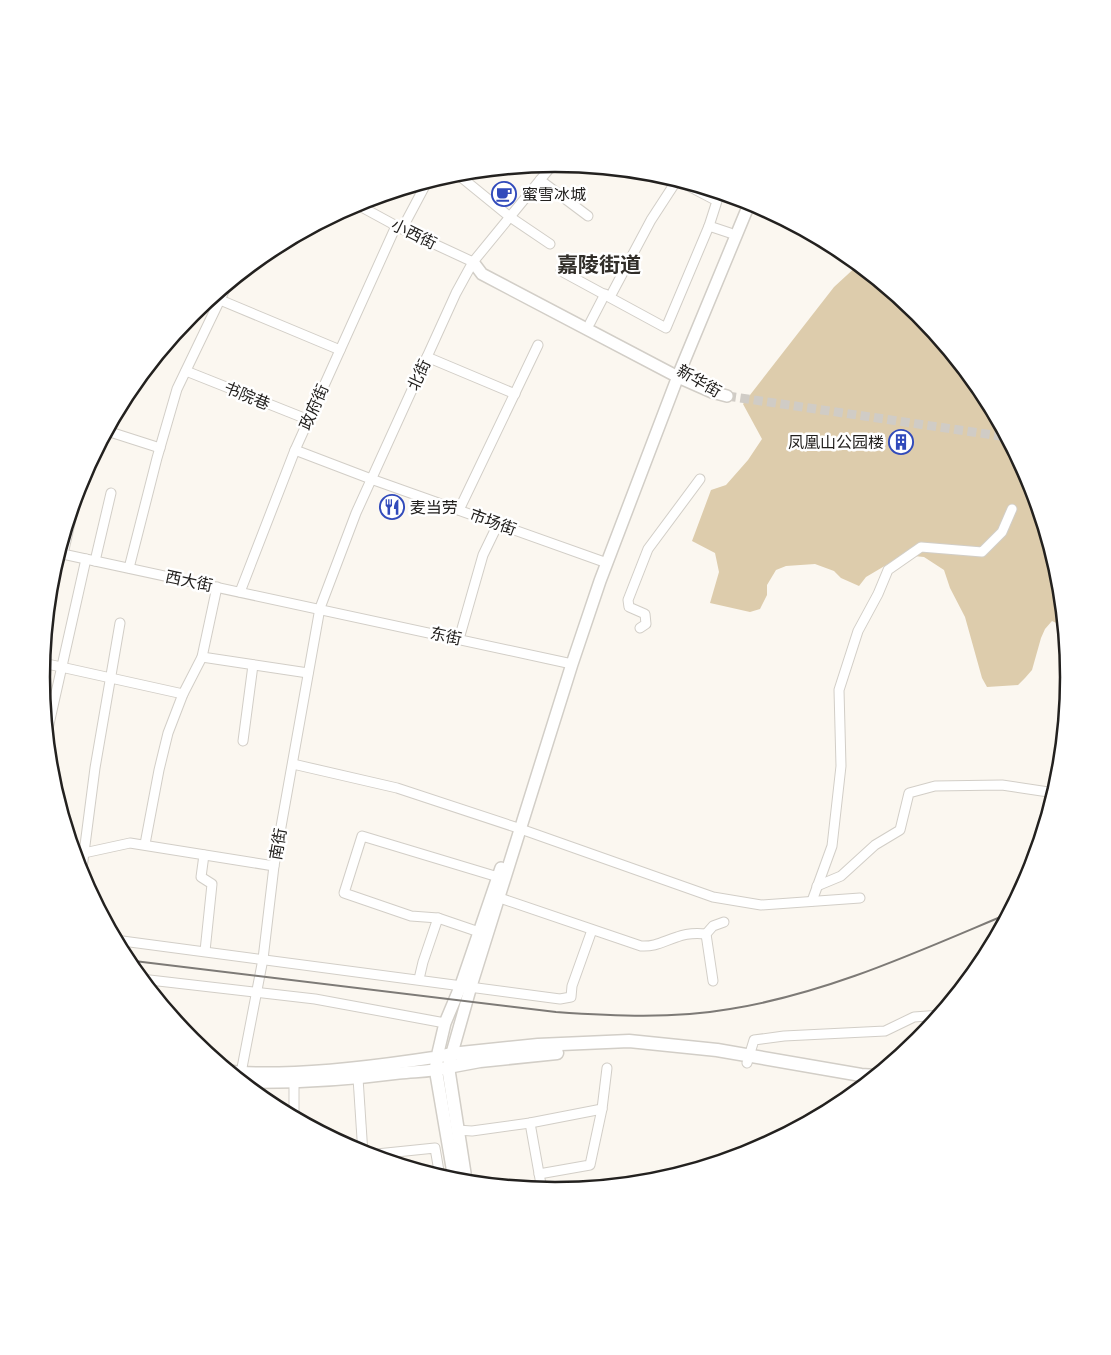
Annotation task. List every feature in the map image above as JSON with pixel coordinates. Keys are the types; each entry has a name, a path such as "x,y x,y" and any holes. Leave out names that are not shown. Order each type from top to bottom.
{"highway":[{"path":"464,1174 454,1135 442,1069 437,1057 538,1046 629,1041 718,1050 748,1060 860,1081"},
{"path":"442,1069 480,1061 546,1054 629,1049 748,1060 867,1075"},
{"path":"454,1135 455,1173"}],"main road":[{"path":"246,1077 294,1072 358,1069 437,1057 445,1023 466,986 500,898 518,828 569,663 604,562 740,207"},
{"path":"676,372 747,209"},
{"name":"新华街","path":"472,262 482,274 676,372"},
{"name":"新华街","path":"472,262 590,323 676,372"},
{"path":"248,1079 294,1083 442,1069 451,1054 479,932 498,877 518,828"}],"street":[{"name":"北街","path":"320,608 371,479 472,262 547,172"},
{"path":"468,180 510,217 550,244"},
{"path":"540,180 588,216"},
{"path":"590,323 608,296 672,186"},
{"name":"政府街","path":"240,592 295,450 340,350 399,227 422,190"},
{"path":"560,271 666,328 709,226 717,201 705,195"},
{"name":"小西街","path":"365,209 472,262"},
{"path":"709,226 730,233"},
{"path":"219,300 340,350"},
{"path":"129,568 177,389 213,305"},
{"path":"459,510 538,345"},
{"path":"427,357 514,394"},
{"name":"书院巷","path":"186,371 309,420"},
{"path":"114,433 160,448"},
{"name":"市场街","path":"295,450 604,562"},
{"path":"640,628 646,624 645,614 629,607 628,600 648,549 700,479"},
{"path":"51,714 62,667 111,493"},
{"path":"812,901 832,846 841,766 839,690 858,631 878,594 888,570 921,547 982,552 1002,532 1012,509"},
{"path":"459,639 483,555 498,524"},
{"name":"西大街","path":"65,555 320,608"},
{"path":"145,844 168,733 183,694 202,657 217,588"},
{"name":"东街","path":"320,608 569,663"},
{"name":"南街","path":"241,1073 263,959 274,866 320,608"},
{"path":"83,858 95,768 120,623"},
{"path":"202,657 308,673"},
{"path":"50,665 183,694"},
{"path":"243,740 253,665"},
{"path":"292,764 397,788 518,828 713,897 761,904 860,898"},
{"path":"818,886 841,876 875,844 900,830 909,792 935,786 1002,785 1048,792"},
{"path":"479,932 438,918 412,916 344,893 362,836 498,877"},
{"path":"84,853 130,843 145,844 274,866"},
{"path":"204,854 201,877 212,884 205,952"},
{"path":"500,898 592,930 646,946 657,945 679,936 693,933 706,934"},
{"path":"419,979 438,918"},
{"path":"713,981 706,934 713,926 724,922"},
{"path":"125,941 419,979 548,999 560,999 571,997 572,986 592,930"},
{"path":"151,981 315,999 445,1023"},
{"path":"748,1060 754,1040 784,1036 885,1031 914,1017 931,1016"},
{"path":"539,1174 590,1165 602,1109 607,1068"},
{"path":"358,1078 362,1145"},
{"path":"294,1083 294,1110"},
{"path":"454,1135 602,1109"},
{"path":"530,1123 541,1183"},
{"path":"385,1153 435,1148 439,1169"}],"shaded area":[{"path":"853,269 889,297 913,320 936,344 976,397 1009,454 1023,484 1044,547 1058,624 1052,621 1045,629 1032,670 1018,685 987,687 982,678 965,617 950,588 944,570 924,557 914,556 893,561 866,577 859,586 841,578 834,571 815,564 786,566 776,570 767,585 767,595 760,609 750,612 710,603 719,572 715,553 692,541 711,490 726,485 748,460 762,439 743,404 834,287"}],"tunnel":[{"path":"727,396 999,436"}],"railway":[{"path":"137,961 556,1012 622,1015 687,1014 730,1009 803,993 908,956 1000,917"}],"place":[{"name":"蜜雪冰城","path":"504,194"},
{"name":"凤凰山公园楼","path":"901,442"},
{"name":"麦当劳","path":"392,507"}],"district":[{"name":"嘉陵街道","path":"599,264"}]}
